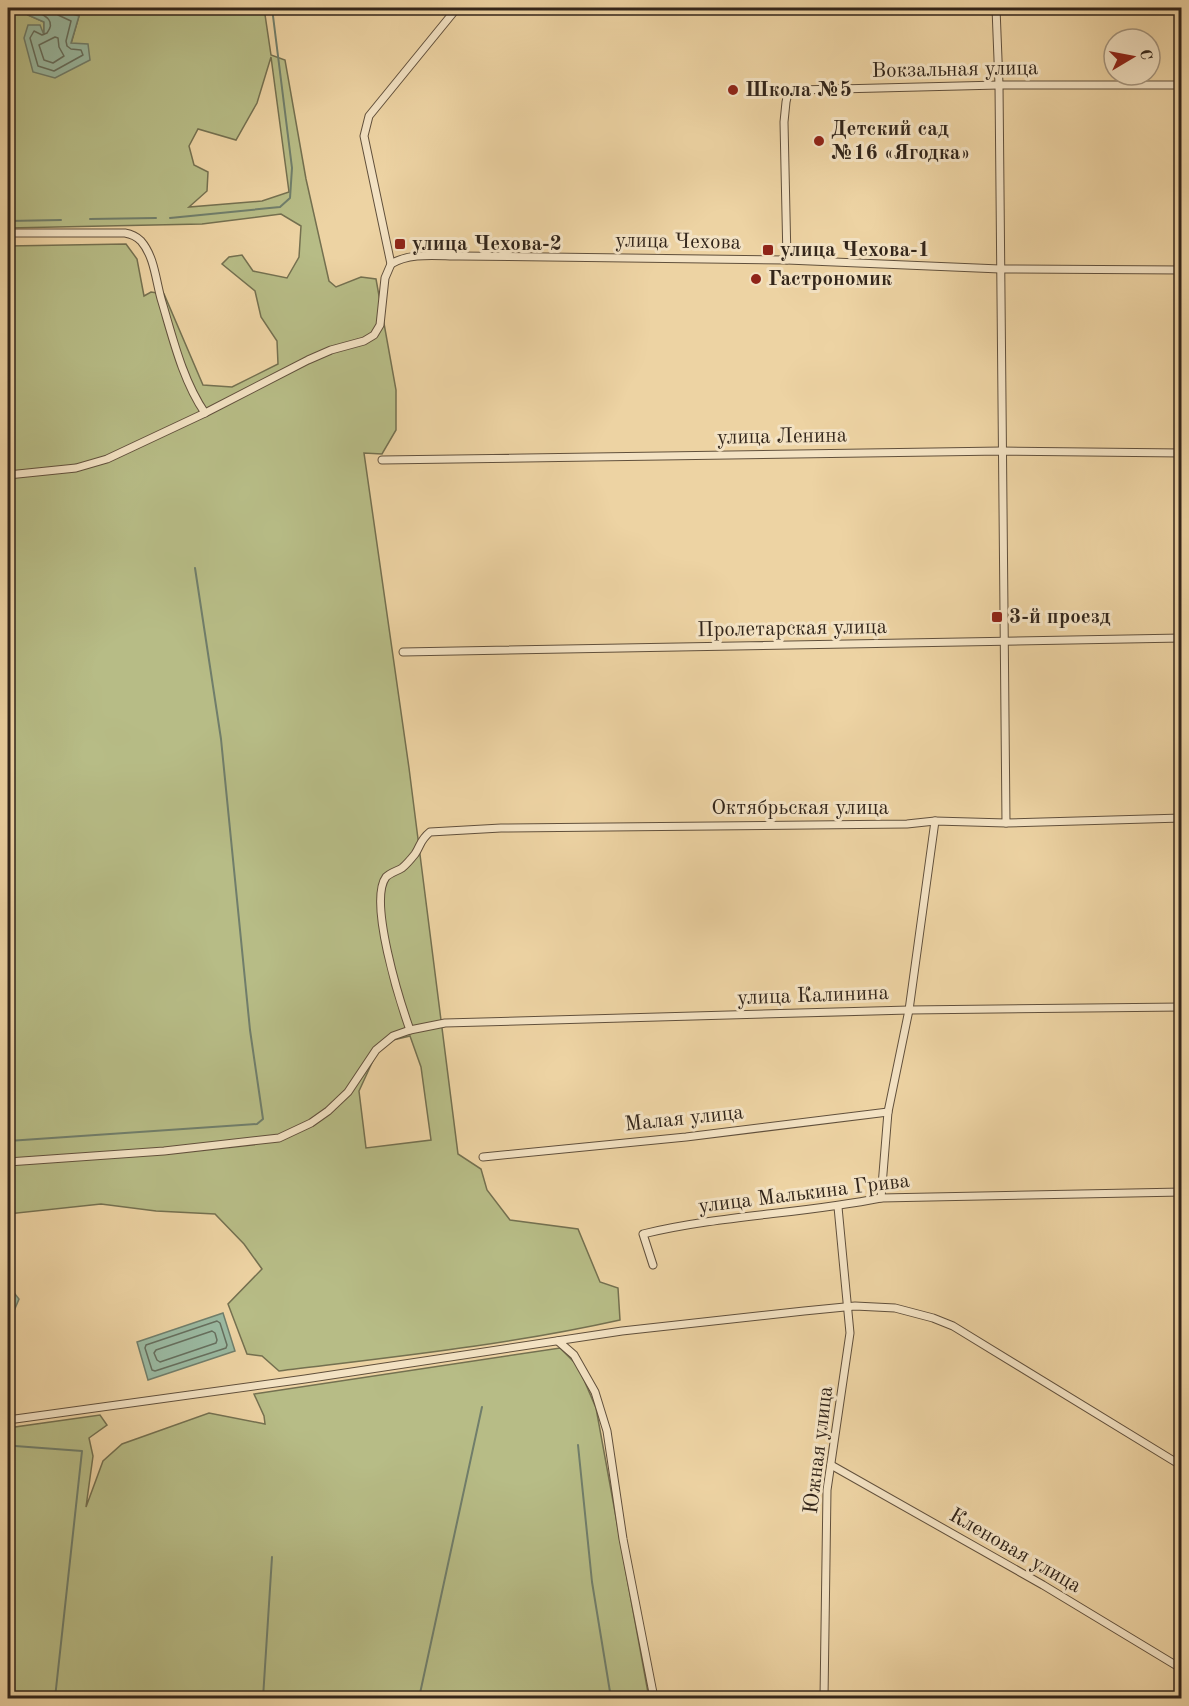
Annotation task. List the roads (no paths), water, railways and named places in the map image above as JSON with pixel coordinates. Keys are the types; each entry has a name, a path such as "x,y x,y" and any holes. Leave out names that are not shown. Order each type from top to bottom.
{"street":[{"path":"8,475 76,468 107,459 205,413 308,360 331,350 364,341 374,335 380,325 385,278 391,264 364,136 369,116 457,8"},
{"path":"996,8 999,85 1006,823"},
{"name":"Вокзальная улица","path":"787,260 784,122 788,93 799,90 999,85 1182,85"},
{"path":"8,232 125,233 132,234 141,241 151,261 161,301 192,395 205,413"},
{"name":"улица Чехова","path":"391,264 409,256 459,256 787,260 1000,268 1182,270"},
{"name":"улица Ленина","path":"382,459 1002,451 1182,453"},
{"name":"Пролетарская улица","path":"403,652 1182,638"},
{"name":"Октябрьская улица","path":"410,1030 397,995 382,919 380,891 387,876 404,867 416,852 422,838 430,832 470,829 907,824 935,821 1006,823 1182,818"},
{"path":"881,1198 888,1112 909,1010 935,821"},
{"name":"улица Калинина","path":"8,1162 164,1151 279,1137 311,1124 328,1111 348,1092 376,1050 393,1036 446,1023 909,1010 1182,1007"},
{"name":"Малая улица","path":"483,1157 686,1137 888,1112"},
{"name":"улица Малькина Грива","path":"654,1265 643,1234 679,1226 838,1207 881,1198 1182,1192"},
{"name":"Южная улица","path":"824,1698 827,1490 850,1333 838,1207"},
{"path":"8,1420 655,1326 848,1306 895,1308 953,1326 1182,1467"},
{"path":"558,1341 574,1355 595,1392 607,1431 623,1539 654,1698"},
{"name":"Кленовая улица","path":"831,1465 1043,1585 1182,1669"}],"water":[{"path":"29,8 54,8 79,16 71,43 88,44 90,60 55,78 33,72 24,38 28,25 40,25 44,35 44,22 28,15"},
{"path":"8,1285 19,1299 8,1325"},
{"path":"223,1313 235,1351 148,1380 137,1342"}],"waterway":[{"path":"170,218 280,207 290,198 292,168 272,8"},
{"path":"90,219 156,218"},
{"path":"8,221 61,220"},
{"path":"8,1141 257,1124 263,1119 250,1030 221,739 195,568"},
{"path":"419,1698 482,1407"},
{"path":"578,1445 592,1582 611,1698"},
{"path":"15,1446 82,1451 55,1698"},
{"path":"263,1698 272,1557"}],"place":[{"name":"Школа №5","path":"733,90"},
{"name":"Детский сад №16 «Ягодка»","path":"819,141"},
{"name":"улица Чехова-2","path":"400,244"},
{"name":"улица Чехова-1","path":"768,250"},
{"name":"Гастрономик","path":"756,279"},
{"name":"3-й проезд","path":"997,617"}]}
